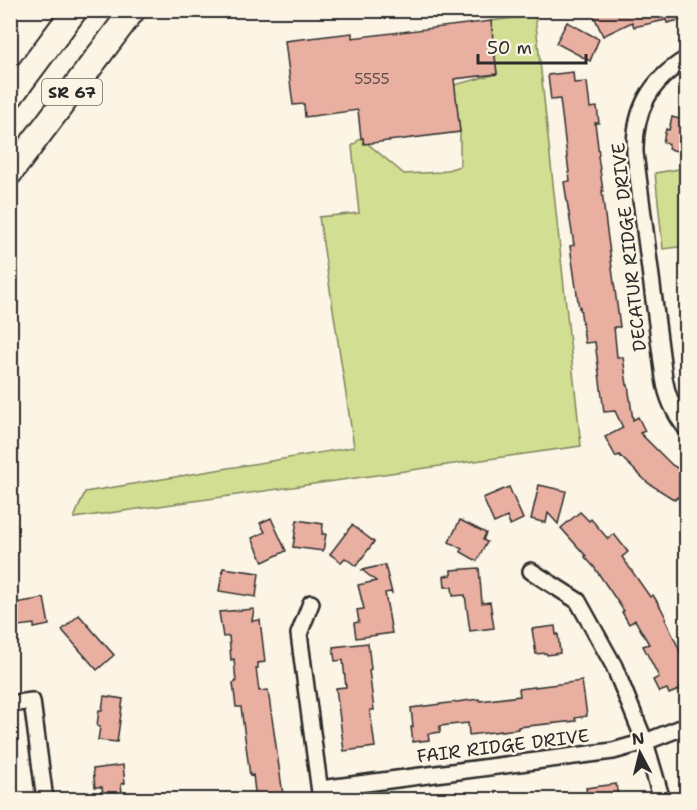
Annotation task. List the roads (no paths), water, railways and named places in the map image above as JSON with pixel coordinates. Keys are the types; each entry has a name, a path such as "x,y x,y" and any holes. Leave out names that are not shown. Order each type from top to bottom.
{"main road":[{"name":"SR 67","path":"10,97 75,10"},
{"name":"SR 67","path":"10,173 133,10"}],"street":[{"name":"DECATUR RIDGE DRIVE","path":"687,58 665,74 651,90 641,110 635,137 635,153 666,390 672,406 687,429"},
{"path":"531,571 578,601 614,666 645,742 662,800"},
{"path":"311,603 299,634 321,794"},
{"path":"10,704 32,701 45,800"},
{"name":"FAIR RIDGE DRIVE","path":"321,794 613,751 687,726"}],"railway":[{"path":"10,19 17,10"}]}
